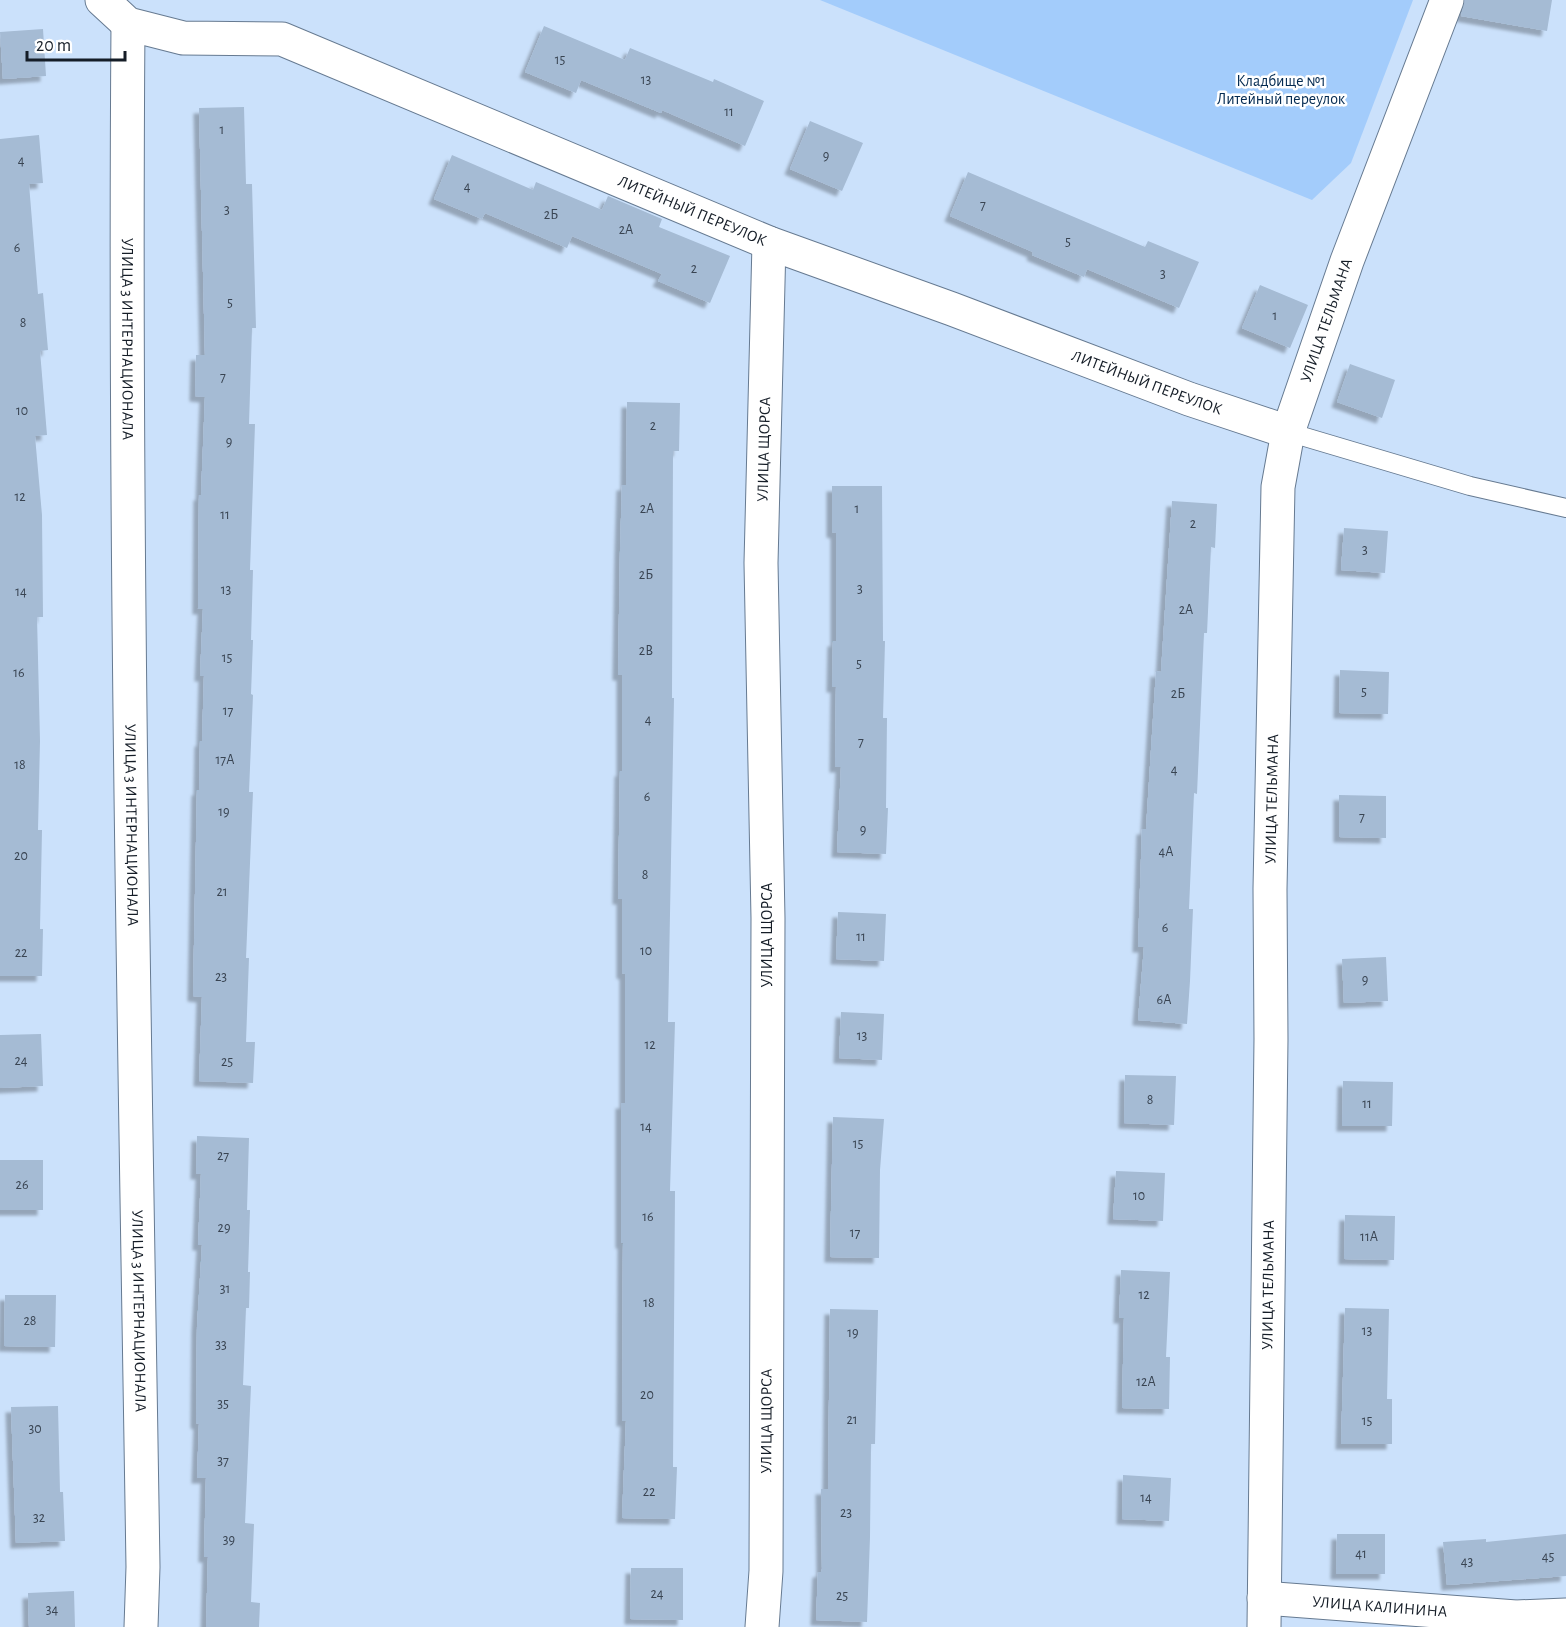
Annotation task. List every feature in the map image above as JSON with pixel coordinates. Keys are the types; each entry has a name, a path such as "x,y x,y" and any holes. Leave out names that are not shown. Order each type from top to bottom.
{"street":[{"name":"ЛИТЕЙНЫЙ ПЕРЕУЛОК","path":"102,0 128,24 183,38 282,39 769,243 952,309 1189,399 1288,432"},
{"name":"УЛИЦА ТЕЛЬМАНА","path":"1264,1613 1271,1039 1270,889 1278,487 1288,432 1347,261 1446,0"},
{"name":"УЛИЦА 3 ИНТЕРНАЦИОНАЛА","path":"128,24 126,298 130,769 143,1567 141,1627"},
{"name":"УЛИЦА ЩОРСА","path":"762,1627 766,1571 768,918 761,562 769,243"},
{"name":"УЛИЦА КАЛИНИНА","path":"1264,1613 1516,1617 1566,1615"}],"lane":[{"path":"1288,432 1470,486 1566,508"}],"green space":[{"name":"Кладбище №1 Литейный переулок","path":"820,0 1413,0 1351,163 1312,200"}],"building":[{"path":"1465,0 1552,0 1547,31 1461,16"},
{"path":"544,26 625,60 630,48 713,82 714,79 764,101 745,146 662,110 661,113 581,80 576,93 525,72"},
{"path":"43,29 46,76 3,79 0,32"},
{"path":"244,107 246,184 252,184 256,328 252,328 249,424 255,424 250,570 253,570 251,694 253,695 249,792 253,792 246,958 249,958 246,1042 255,1042 253,1083 199,1081 202,997 193,996 197,790 199,790 204,676 200,676 203,609 198,609 199,495 201,495 205,397 195,396 196,355 205,355 199,108"},
{"path":"810,121 863,143 842,191 790,169"},
{"path":"39,135 43,183 29,184 38,294 43,293 48,350 40,351 47,435 35,436 42,515 43,617 37,617 40,741 38,830 42,830 40,929 43,929 42,976 0,976 0,139"},
{"path":"452,155 533,190 536,182 602,210 608,196 662,219 659,227 730,256 710,303 658,281 662,274 572,236 567,248 485,213 482,219 434,199"},
{"path":"968,172 1145,247 1148,241 1199,262 1179,308 1087,269 1084,277 950,216"},
{"path":"1260,285 1308,305 1290,348 1242,328"},
{"path":"1350,364 1395,380 1382,418 1337,402"},
{"path":"627,402 680,403 679,451 673,451 672,698 674,698 668,1022 675,1022 670,1191 675,1191 673,1467 677,1467 675,1519 622,1518 626,1421 622,1421 623,1243 621,1243 621,1103 625,1103 625,974 622,973 622,899 618,899 622,675 618,675 622,485 626,485"},
{"path":"832,486 882,486 883,641 885,641 883,718 887,718 886,808 888,808 886,854 837,852 841,767 835,767 836,687 832,687 833,641 836,641 836,533 832,532"},
{"path":"1172,501 1217,504 1215,548 1211,547 1207,633 1204,633 1197,794 1194,793 1189,909 1193,909 1187,1024 1138,1020 1144,947 1138,947 1142,829 1146,829 1156,671 1161,672"},
{"path":"1344,528 1388,531 1385,573 1341,570"},
{"path":"1340,670 1389,672 1388,714 1339,713"},
{"path":"1339,795 1386,796 1386,838 1339,837"},
{"path":"838,912 886,914 884,961 836,959"},
{"path":"1386,957 1388,1001 1344,1003 1342,959"},
{"path":"841,1012 884,1014 882,1060 839,1058"},
{"path":"41,1034 43,1086 0,1088 0,1035"},
{"path":"1125,1075 1176,1076 1174,1125 1124,1123"},
{"path":"1343,1081 1393,1082 1392,1126 1342,1126"},
{"path":"833,1117 884,1119 880,1170 879,1258 830,1257"},
{"path":"197,1136 249,1138 247,1210 250,1210 248,1272 250,1272 243,1385 251,1386 245,1523 254,1524 251,1602 260,1603 259,1627 206,1627 208,1557 204,1557 206,1478 197,1478 199,1424 196,1423 197,1327 202,1245 198,1245 201,1174 196,1174"},
{"path":"0,1160 43,1160 43,1210 0,1210"},
{"path":"1116,1171 1165,1173 1163,1221 1113,1219"},
{"path":"1345,1215 1395,1216 1394,1260 1344,1259"},
{"path":"1121,1270 1170,1272 1166,1357 1170,1357 1169,1409 1122,1408 1124,1318 1119,1318"},
{"path":"5,1295 56,1295 55,1347 4,1346"},
{"path":"1345,1308 1389,1309 1387,1399 1392,1399 1392,1444 1341,1444"},
{"path":"830,1309 878,1310 875,1444 871,1444 867,1622 816,1620 818,1572 822,1569 821,1489 828,1489"},
{"path":"58,1406 60,1492 63,1492 65,1541 16,1543 11,1407"},
{"path":"1123,1475 1171,1478 1169,1521 1122,1519"},
{"path":"1337,1534 1385,1534 1385,1574 1336,1574"},
{"path":"1566,1534 1566,1576 1447,1585 1443,1542 1486,1539 1486,1542"},
{"path":"631,1568 683,1568 683,1620 630,1619"},
{"path":"74,1591 75,1627 29,1627 28,1593"}]}
